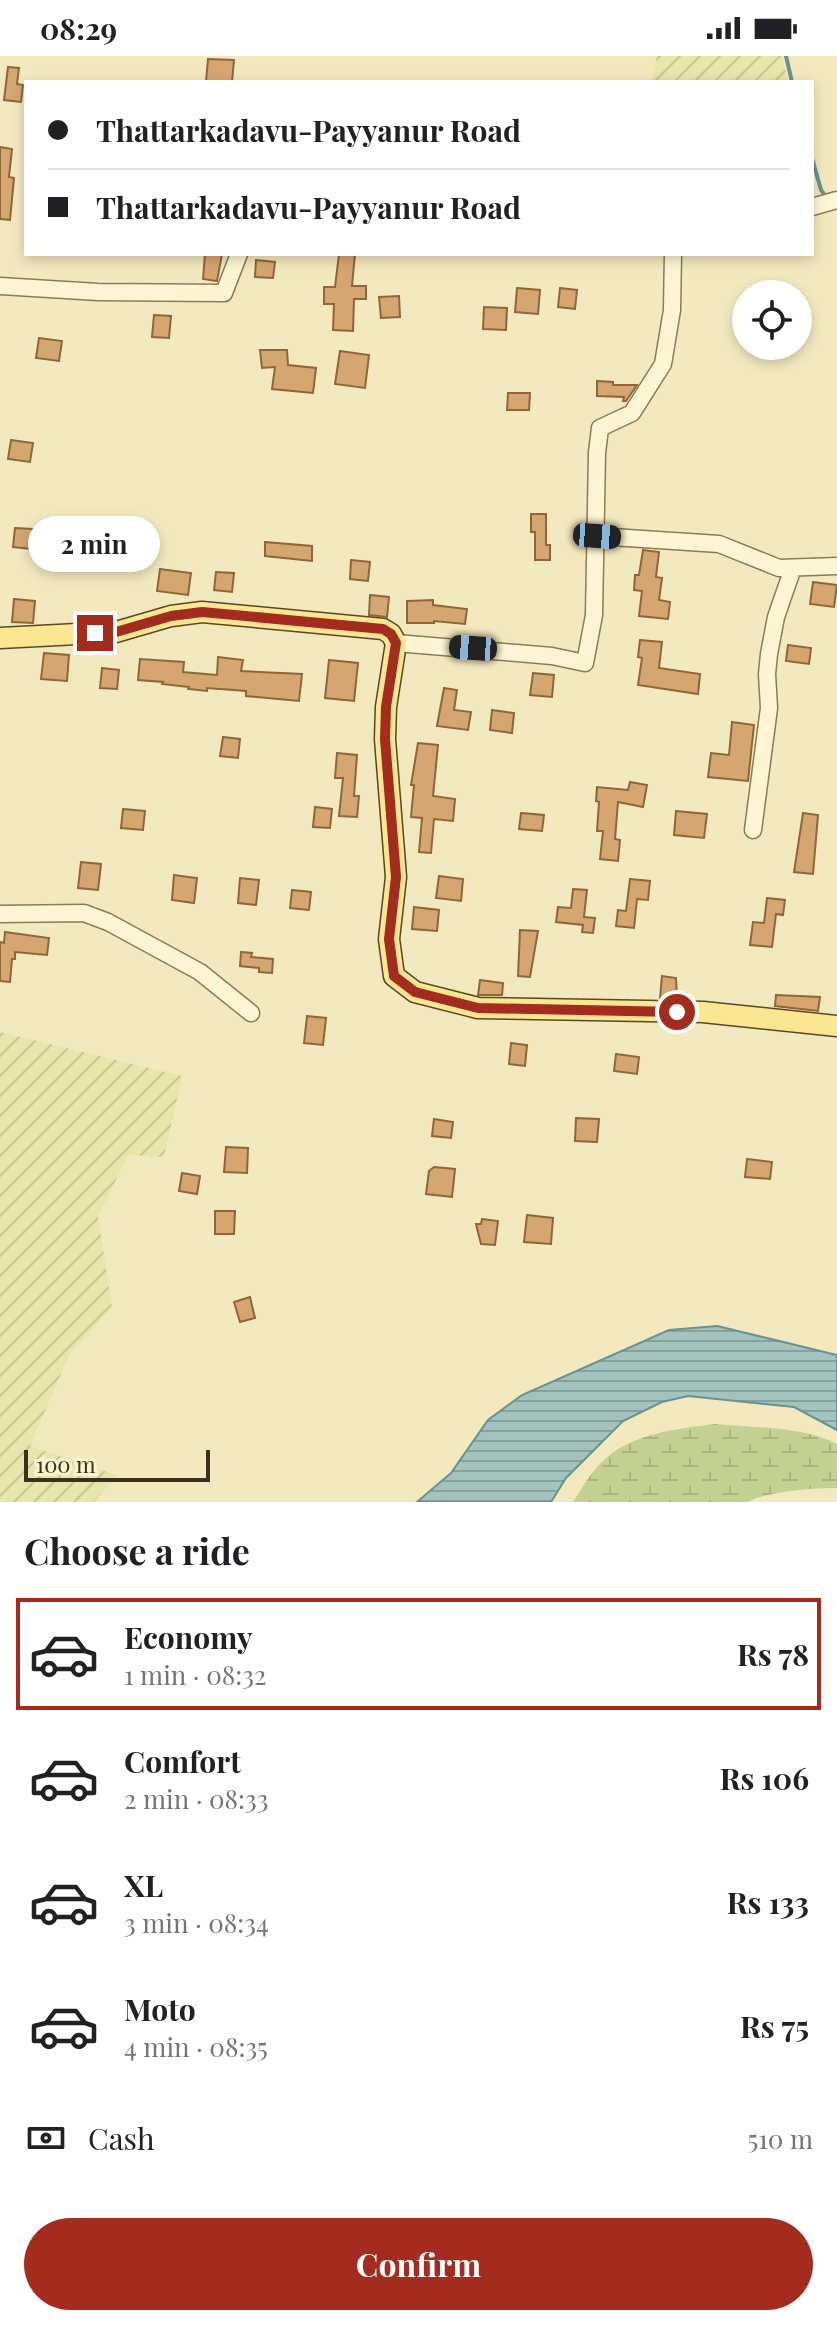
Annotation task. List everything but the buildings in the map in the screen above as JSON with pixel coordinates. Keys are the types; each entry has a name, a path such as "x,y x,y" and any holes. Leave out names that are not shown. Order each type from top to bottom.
{"main road":[{"path":"0,638 116,632 171,616 202,612 383,629 391,634 396,643 386,707 385,739 396,877 389,939 394,976 415,992 478,1008 703,1012 837,1026"}],"street":[{"path":"0,286 98,292 224,293 238,256"},
{"path":"396,643 552,656 585,663 594,615 600,428 632,413 663,364 672,310 673,256"},
{"path":"597,536 719,544 779,568 837,566"},
{"path":"753,830 769,708 769,654 776,617 793,568"},
{"path":"0,914 35,911 84,913 108,922 200,972 251,1013"}],"shaded area":[{"path":"657,56 782,56 788,80 651,80"},
{"path":"0,1032 182,1076 164,1157 128,1155 98,1217 112,1308 70,1353 30,1446 117,1475 94,1502 0,1502"}],"green space":[{"path":"715,1424 793,1431 837,1444 837,1488 779,1493 747,1502 573,1502 599,1465 627,1444 656,1434"}],"water":[{"path":"717,1326 837,1355 837,1430 794,1407 688,1396 662,1402 623,1421 566,1478 551,1502 417,1502 451,1473 488,1420 522,1395 669,1330"}],"waterway":[{"path":"786,56 792,80"},
{"path":"814,165 821,190 828,199"}],"route":[{"path":"95,633 116,632 171,616 202,612 383,629 391,634 396,643 386,707 385,764 396,877 389,939 394,976 415,992 478,1008 677,1012"}]}
